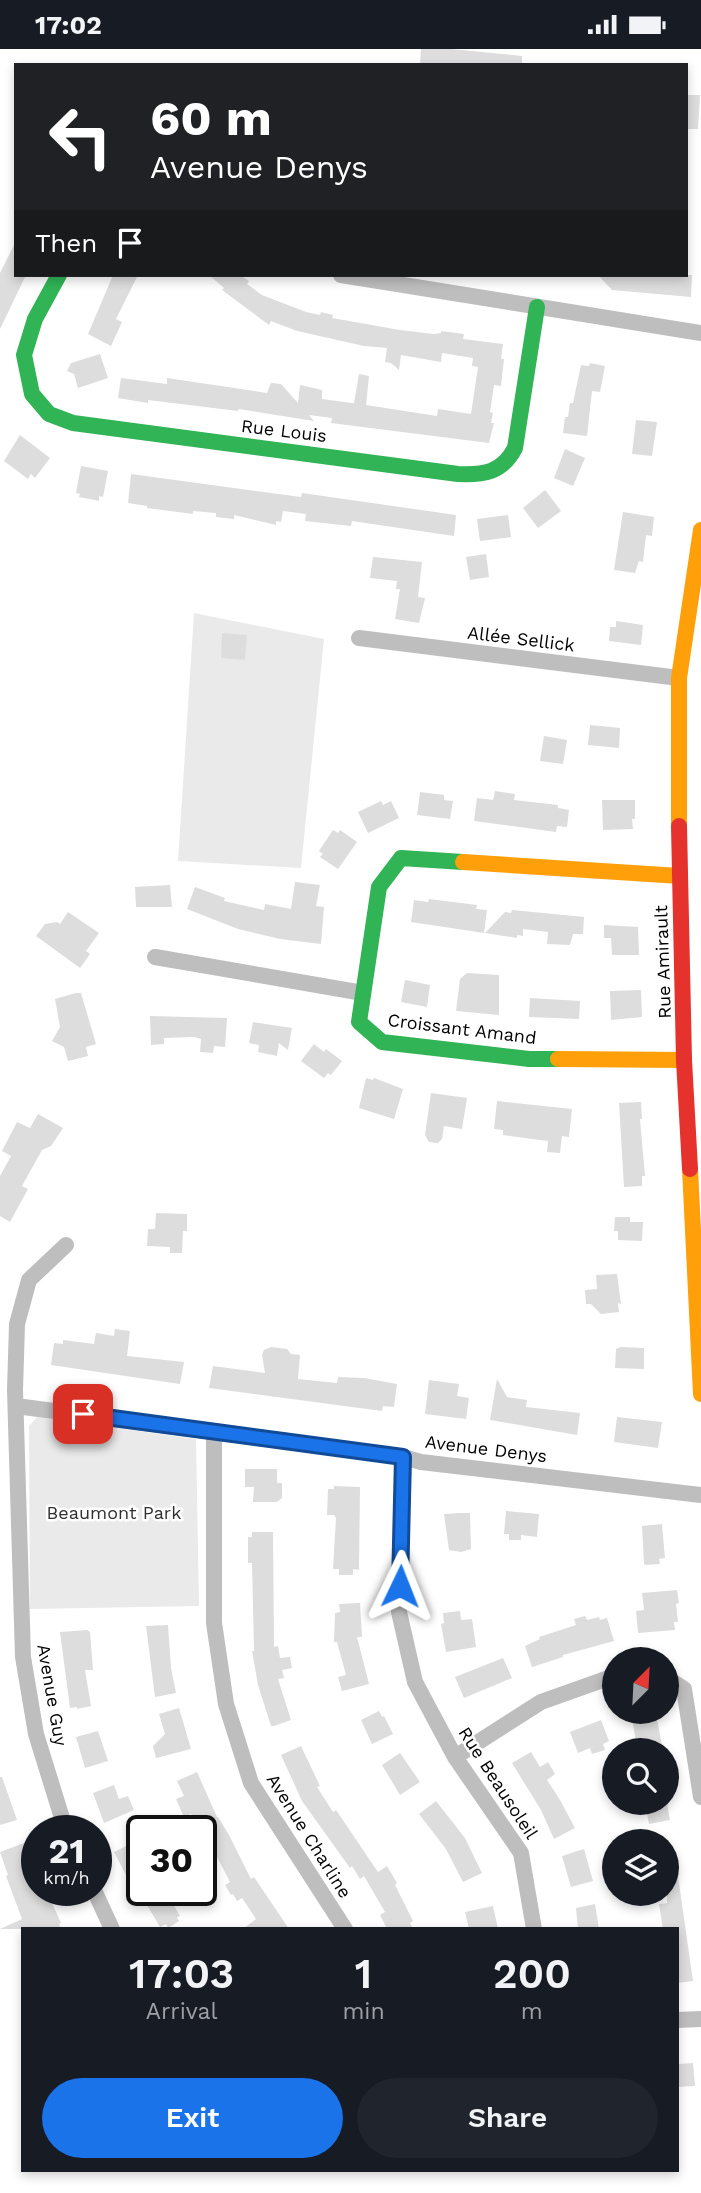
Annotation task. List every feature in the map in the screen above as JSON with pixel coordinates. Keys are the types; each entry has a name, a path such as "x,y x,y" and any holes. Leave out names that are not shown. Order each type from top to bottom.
{"street":[{"name":"Rue Louis","path":"58,277 35,320 24,355 32,394 49,414 73,423 458,474 485,475 503,467 516,448 537,307"},
{"path":"353,277 701,333"},
{"name":"Rue Amirault","path":"701,530 679,678 684,1060 701,1394"},
{"name":"Allée Sellick","path":"359,638 679,678"},
{"name":"Croissant Amand","path":"680,876 401,858 379,887 359,1023 382,1042 530,1059 684,1060"},
{"path":"155,957 363,993"},
{"name":"Avenue Guy","path":"61,1815 36,1734 23,1657 16,1406 17,1324 29,1280 66,1245"},
{"name":"Avenue Denys","path":"16,1406 403,1457 421,1462 701,1495"},
{"name":"Avenue Charline","path":"214,1431 214,1623 226,1705 251,1783 344,1927"},
{"name":"Rue Beausoleil","path":"403,1457 399,1612 415,1682 454,1757 521,1853 534,1927"},
{"path":"454,1757 541,1702 602,1680"},
{"path":"679,1686 684,1689 701,1797"},
{"path":"101,1906 111,1927"},
{"path":"679,2020 701,2019"}],"green space":[{"path":"194,613 324,639 301,868 178,861"},
{"name":"Beaumont Park","path":"37,1417 196,1439 199,1606 30,1609 29,1426"}],"building":[{"path":"421,49 522,56 522,63 420,63"},
{"path":"688,95 700,95 698,129 688,129"},
{"path":"14,245 14,277 25,277 0,329 0,273"},
{"path":"692,275 691,297 612,290 600,277"},
{"path":"112,277 137,277 116,319 122,322 111,346 88,334"},
{"path":"211,277 243,277 249,281 247,284 262,295 306,312 333,315 332,318 400,330 464,334 463,339 503,344 501,386 494,385 490,412 493,413 491,423 494,423 489,443 331,423 332,418 309,415 314,421 239,409 148,400 148,403 118,398 121,378 167,384 167,378 267,393 271,383 281,384 298,403 300,385 322,390 322,399 354,403 359,374 369,376 366,405 437,416 438,409 471,414 478,367 472,366 473,358 442,353 441,362 401,355 399,370 391,363 385,362 387,348 364,346 297,331 271,321 269,325 222,290 224,288"},
{"path":"100,354 108,378 78,388 74,374 67,371 71,363"},
{"path":"590,363 605,366 600,392 592,391 587,436 563,433 565,417 568,417 570,403 573,403 581,365 589,366"},
{"path":"636,420 657,422 652,456 632,454"},
{"path":"20,435 50,458 35,478 31,474 28,479 4,461"},
{"path":"565,449 585,458 573,486 554,478"},
{"path":"81,466 108,471 103,497 99,496 99,501 79,497 80,494 76,493"},
{"path":"131,474 301,497 302,493 456,515 454,536 352,521 351,526 305,521 306,514 283,511 281,522 276,521 276,525 234,515 234,519 216,517 216,513 193,511 193,514 147,508 128,503"},
{"path":"545,490 561,511 538,528 523,508"},
{"path":"623,512 654,517 652,536 646,535 643,562 639,561 635,573 614,570"},
{"path":"508,515 511,537 480,541 477,519"},
{"path":"486,554 489,577 470,580 466,557"},
{"path":"373,557 422,562 418,597 425,598 419,623 395,619 400,589 396,589 397,581 370,578"},
{"path":"616,621 643,625 641,645 609,641 610,627 616,627"},
{"path":"222,633 247,635 245,660 221,658"},
{"path":"590,725 620,728 619,748 588,745"},
{"path":"544,736 567,740 563,764 540,761"},
{"path":"495,791 515,794 514,800 558,805 558,808 569,810 567,827 557,826 556,832 474,821 477,798 493,800"},
{"path":"420,792 444,795 444,800 453,801 450,819 417,815"},
{"path":"602,800 635,800 633,829 603,830"},
{"path":"381,801 383,805 391,801 399,818 368,833 358,812"},
{"path":"333,830 338,833 340,830 357,842 338,869 320,857 323,854 319,851"},
{"path":"295,882 320,885 316,906 324,907 321,944 280,939 238,929 187,909 195,887 225,898 224,901 264,910 265,904 291,909"},
{"path":"170,885 172,907 136,907 135,887"},
{"path":"429,899 477,905 476,909 487,910 484,933 411,922 414,900 428,902"},
{"path":"512,910 584,917 583,934 573,934 570,945 547,944 548,932 523,929 523,936 517,935 517,938 485,933 505,912 511,913"},
{"path":"68,912 99,933 86,951 90,954 80,968 36,936 45,924 60,924"},
{"path":"604,925 638,927 639,955 612,955 611,938 604,938"},
{"path":"467,973 499,975 499,1015 456,1011 460,979"},
{"path":"405,980 430,985 427,1007 401,1002"},
{"path":"641,990 642,1017 611,1020 610,991"},
{"path":"81,993 96,1044 86,1047 88,1056 68,1061 64,1047 52,1041 60,1027 55,999"},
{"path":"530,998 580,1001 579,1019 529,1017"},
{"path":"150,1016 227,1018 225,1047 214,1046 213,1053 200,1052 201,1039 194,1037 164,1038 164,1044 151,1045"},
{"path":"253,1022 292,1028 288,1050 279,1043 277,1056 258,1052 259,1045 249,1043"},
{"path":"314,1044 342,1061 331,1075 328,1073 324,1078 301,1061"},
{"path":"366,1078 374,1078 403,1089 394,1119 359,1108"},
{"path":"431,1093 467,1098 462,1129 444,1126 442,1139 438,1143 429,1142 425,1135"},
{"path":"497,1101 572,1109 569,1137 562,1136 560,1153 547,1152 548,1141 503,1135 503,1130 494,1129"},
{"path":"641,1102 645,1176 642,1176 642,1186 624,1187 619,1103"},
{"path":"38,1114 63,1128 51,1146 42,1150 22,1186 28,1189 10,1222 0,1216 0,1176 11,1156 2,1151 17,1122 30,1128"},
{"path":"156,1213 187,1214 187,1231 183,1231 182,1253 170,1253 170,1247 147,1246 148,1229 155,1229"},
{"path":"615,1217 630,1217 630,1222 643,1222 642,1241 618,1240 618,1231 614,1231"},
{"path":"617,1274 621,1304 618,1303 619,1312 601,1314 591,1304 586,1304 585,1290 597,1289 596,1275"},
{"path":"115,1329 130,1331 127,1356 184,1362 180,1384 51,1365 54,1343 63,1344 63,1340 94,1344 96,1333 114,1336"},
{"path":"271,1347 287,1349 291,1354 300,1355 298,1379 337,1383 338,1377 364,1378 397,1384 394,1407 383,1406 382,1411 209,1388 213,1366 265,1373 262,1355 264,1350"},
{"path":"644,1348 644,1369 615,1368 616,1349"},
{"path":"497,1379 507,1397 527,1400 526,1407 580,1413 577,1435 490,1420"},
{"path":"429,1380 459,1384 457,1396 469,1398 466,1419 425,1414"},
{"path":"617,1417 662,1422 658,1448 614,1442"},
{"path":"245,1469 277,1469 277,1483 282,1483 282,1498 277,1502 253,1502 254,1487 245,1487"},
{"path":"334,1486 360,1487 359,1570 353,1569 353,1575 339,1575 339,1569 333,1569 336,1518 334,1515 327,1515 328,1489 334,1489"},
{"path":"506,1511 539,1514 537,1537 521,1535 521,1540 509,1540 509,1534 504,1534"},
{"path":"470,1513 471,1549 461,1552 449,1550 444,1514"},
{"path":"662,1524 665,1558 659,1559 660,1564 646,1565 642,1526"},
{"path":"252,1532 273,1532 274,1647 278,1646 280,1658 290,1657 292,1668 282,1670 284,1678 278,1679 291,1720 274,1726 271,1726 258,1685 252,1651 252,1563 248,1563 248,1537 252,1537"},
{"path":"677,1590 679,1603 676,1604 678,1622 674,1622 675,1630 638,1633 636,1611 644,1610 642,1593"},
{"path":"360,1603 362,1637 357,1637 369,1684 342,1691 338,1677 346,1675 337,1642 334,1642 335,1613 340,1612 339,1604"},
{"path":"460,1611 461,1620 472,1619 476,1647 446,1652 441,1624 444,1623 443,1613"},
{"path":"585,1616 587,1620 607,1618 614,1641 532,1667 525,1646 540,1639 539,1637 576,1625 574,1619"},
{"path":"168,1625 176,1693 155,1697 146,1626"},
{"path":"60,1632 90,1632 93,1670 85,1670 91,1706 70,1708"},
{"path":"503,1658 512,1678 464,1698 455,1677"},
{"path":"179,1708 191,1749 156,1758 153,1746 165,1734 159,1714"},
{"path":"379,1711 393,1734 372,1744 361,1720"},
{"path":"601,1720 608,1738 602,1738 602,1751 592,1754 590,1748 578,1753 570,1732"},
{"path":"633,1724 658,1724 661,1738 635,1738"},
{"path":"98,1731 108,1761 85,1768 76,1737"},
{"path":"301,1746 320,1786 317,1787 333,1812 336,1810 378,1872 387,1866 413,1921 410,1923 412,1927 386,1927 380,1915 385,1912 364,1876 360,1879 352,1866 350,1868 302,1801 281,1755"},
{"path":"531,1752 540,1767 548,1762 555,1774 547,1780 575,1828 554,1839 541,1810 512,1763"},
{"path":"400,1753 420,1782 400,1795 382,1765"},
{"path":"197,1772 216,1815 183,1815 176,1799 184,1796 177,1781"},
{"path":"0,1777 17,1820 0,1825"},
{"path":"114,1785 119,1799 128,1796 134,1810 112,1820 112,1815 101,1815 93,1793"},
{"path":"436,1801 465,1838 482,1873 463,1882 446,1849 419,1814"},
{"path":"647,1815 669,1815 670,1820 649,1824"},
{"path":"217,1817 251,1879 254,1877 288,1927 246,1927 256,1919 242,1898 237,1901 233,1894 231,1895 225,1885 230,1882 217,1857"},
{"path":"21,1844 21,1906 53,1906 60,1927 0,1929 22,1919 6,1876 8,1875 0,1852"},
{"path":"126,1846 126,1875 114,1852"},
{"path":"584,1849 593,1881 571,1887 562,1856"},
{"path":"679,1883 693,1981 679,1983 679,1927 663,1927 659,1906 679,1906"},
{"path":"595,1904 599,1927 578,1927 576,1908"},
{"path":"148,1906 174,1906 180,1916 177,1917 179,1921 170,1927 166,1924 160,1927"},
{"path":"493,1906 498,1927 469,1927 465,1912"},
{"path":"693,2063 695,2086 679,2087 679,2064"}],"traffic: fast":[{"path":"58,277 35,319 24,355 32,394 49,414 73,423 458,474 491,471 504,463 515,448 537,307"},
{"path":"463,862 401,858 379,887 359,1022 382,1042 529,1059 558,1059"}],"traffic: slow":[{"path":"679,826 679,678 701,530"},
{"path":"463,862 680,876"},
{"path":"558,1059 684,1060"},
{"path":"690,1169 701,1394"}],"traffic: jam":[{"path":"679,826 684,1060 690,1169"}],"route":[{"path":"83,1414 403,1457 400,1586"}]}
